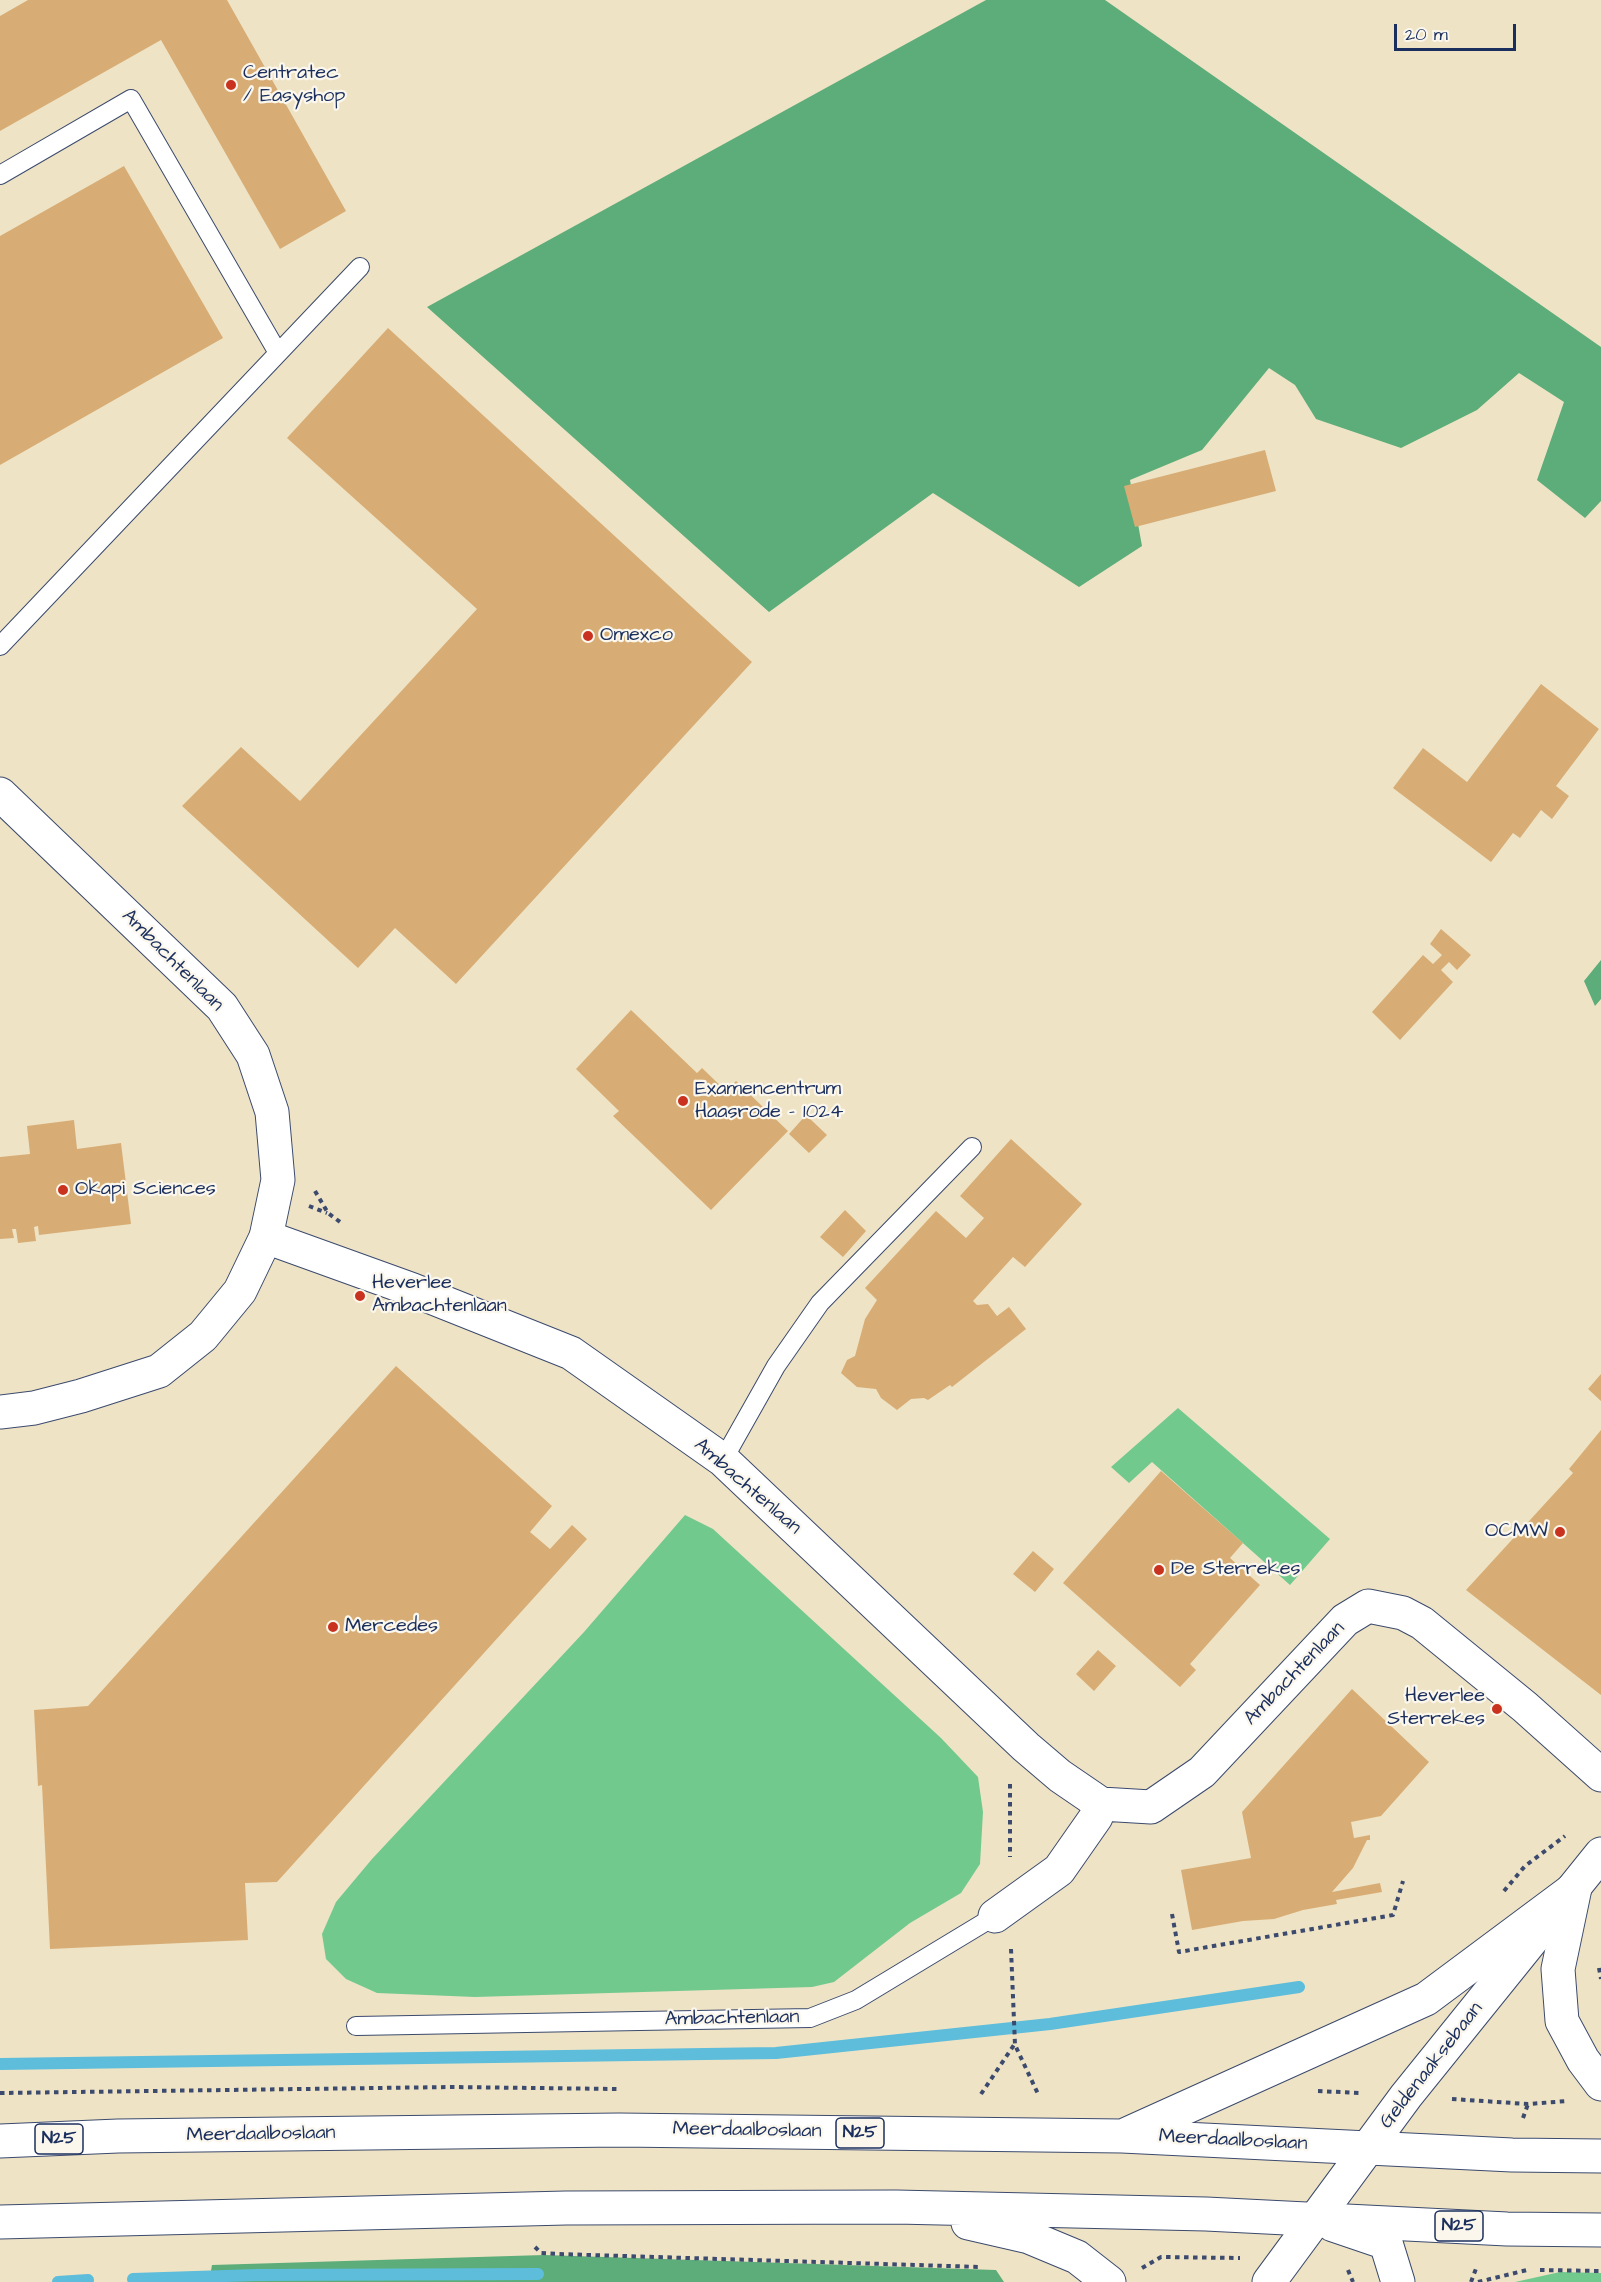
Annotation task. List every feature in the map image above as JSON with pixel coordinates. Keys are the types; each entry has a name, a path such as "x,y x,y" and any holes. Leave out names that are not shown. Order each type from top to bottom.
{"main road":[{"name":"Ambachtenlaan","path":"0,794 222,1007 253,1055 272,1112 278,1180 266,1237 240,1291 203,1336 159,1371 72,1399 34,1408 0,1412"},
{"name":"Ambachtenlaan","path":"266,1237 413,1290 571,1353 723,1460 1026,1747 1060,1776 1101,1804 1151,1807 1202,1772 1345,1620 1368,1606 1403,1613 1422,1623 1525,1707 1601,1775"},
{"name":"Ambachtenlaan","path":"994,1916 1059,1870 1096,1817 1101,1804"},
{"name":"Geldenaaksebaan","path":"1269,2282 1406,2096 1601,1854"},
{"path":"1575,1888 1558,1969 1562,2021 1583,2060 1601,2084"},
{"path":"1122,2136 1426,1999 1575,1888"},
{"name":"Meerdaalboslaan","path":"0,2141 118,2136 619,2130 1122,2136 1601,2156"},
{"path":"896,2207 1029,2236 1123,2277"},
{"name":"N25","path":"0,2222 504,2209 896,2207 1206,2214 1601,2230"},
{"path":"1316,2220 1386,2243 1398,2282"}],"lane":[{"path":"0,175 131,99 278,353"},
{"path":"0,646 360,267"},
{"path":"723,1460 776,1366 820,1303 972,1147"},
{"name":"Ambachtenlaan","path":"356,2026 810,2018 856,2000 994,1916"}],"path":[{"path":"313,1186 328,1213 346,1226"},
{"path":"1172,1914 1179,1952 1393,1915 1403,1881"},
{"path":"1013,2020 1015,2045 1038,2096"},
{"path":"981,2094 1015,2045"},
{"path":"0,2093 452,2087 619,2090"},
{"path":"1312,2090 1368,2094"},
{"path":"969,2094 993,2095"},
{"path":"1027,2095 1049,2096"},
{"path":"1477,2100 1528,2104 1572,2100"},
{"path":"504,2209 541,2253 989,2268"},
{"path":"1123,2277 1161,2257 1219,2256"},
{"path":"1478,2282 1525,2270 1601,2271"}],"green space":[{"path":"986,0 1105,0 1601,347 1601,501 1585,518 1537,480 1564,402 1519,373 1477,410 1401,448 1316,419 1295,385 1269,368 1202,450 1130,480 1142,546 1079,587 933,493 769,612 427,307"},
{"path":"1601,960 1601,999 1595,1006 1584,981"},
{"path":"1178,1408 1330,1539 1290,1585 1152,1462 1129,1483 1111,1467"},
{"path":"685,1515 713,1529 941,1738 978,1777 983,1812 980,1864 961,1893 910,1923 834,1982 812,1987 475,1997 377,1993 346,1979 326,1959 322,1934 336,1902 372,1859 584,1632"},
{"path":"544,2255 996,2270 1004,2282 209,2282 212,2265"},
{"path":"1560,2272 1601,2273 1601,2282 1515,2282"}],"building":[{"name":"Centratec / Easyshop","path":"28,0 227,0 346,211 280,249 161,40 0,131 0,16"},
{"path":"124,166 223,338 0,465 0,236"},
{"name":"Omexco","path":"388,328 752,662 456,984 395,928 358,968 182,806 241,747 300,801 477,609 287,438"},
{"path":"1265,450 1276,491 1135,527 1124,486"},
{"path":"1541,684 1599,729 1556,786 1569,796 1552,819 1541,810 1520,838 1513,833 1491,862 1393,788 1423,748 1467,782"},
{"path":"1441,929 1471,955 1457,970 1449,962 1441,970 1453,982 1400,1040 1372,1012 1423,955 1433,964 1442,955 1430,944"},
{"name":"Examencentrum Haasrode - 1024","path":"631,1010 697,1073 702,1068 726,1091 736,1081 788,1131 711,1210 613,1116 619,1111 576,1069"},
{"path":"806,1115 827,1135 809,1153 789,1134"},
{"name":"Okapi Sciences","path":"74,1120 77,1149 121,1143 131,1224 39,1235 38,1226 34,1227 36,1241 18,1243 16,1229 12,1229 14,1238 0,1239 0,1157 30,1154 27,1126"},
{"path":"1011,1139 1082,1204 1025,1267 1013,1257 973,1301 977,1305 988,1304 997,1316 1009,1307 1026,1329 952,1387 950,1385 928,1400 911,1399 897,1410 881,1398 876,1389 857,1387 841,1373 847,1360 855,1356 865,1319 877,1300 865,1288 936,1211 966,1238 984,1218 960,1196"},
{"path":"845,1210 866,1231 843,1257 820,1237"},
{"name":"Mercedes","path":"396,1366 552,1506 530,1532 550,1549 572,1525 587,1539 277,1882 245,1883 248,1940 50,1949 42,1785 38,1786 34,1710 88,1706"},
{"path":"1601,1374 1601,1401 1588,1389"},
{"name":"OCMW","path":"1601,1430 1601,1695 1466,1590 1573,1473 1569,1469"},
{"name":"De Sterrekes","path":"1161,1471 1243,1543 1230,1558 1260,1585 1190,1664 1196,1670 1180,1687 1063,1583"},
{"path":"1033,1551 1054,1569 1035,1592 1013,1574"},
{"path":"1098,1650 1116,1666 1094,1691 1076,1674"},
{"path":"1352,1689 1429,1762 1381,1816 1351,1822 1354,1838 1370,1835 1370,1840 1367,1840 1353,1868 1332,1892 1380,1883 1382,1892 1336,1900 1337,1904 1303,1910 1274,1919 1243,1921 1192,1930 1181,1870 1251,1858 1242,1812"}],"waterway":[{"path":"0,2064 776,2053 1050,2024 1299,1987"},
{"path":"133,2279 257,2275 538,2274"},
{"path":"58,2282 88,2280"}],"place":[{"name":"Centratec / Easyshop","path":"231,85"},
{"name":"Omexco","path":"588,636"},
{"name":"Examencentrum Haasrode - 1024","path":"683,1101"},
{"name":"Okapi Sciences","path":"63,1190"},
{"name":"Heverlee Ambachtenlaan","path":"360,1296"},
{"name":"OCMW","path":"1560,1532"},
{"name":"De Sterrekes","path":"1159,1570"},
{"name":"Mercedes","path":"333,1627"},
{"name":"Heverlee Sterrekes","path":"1497,1709"}]}
